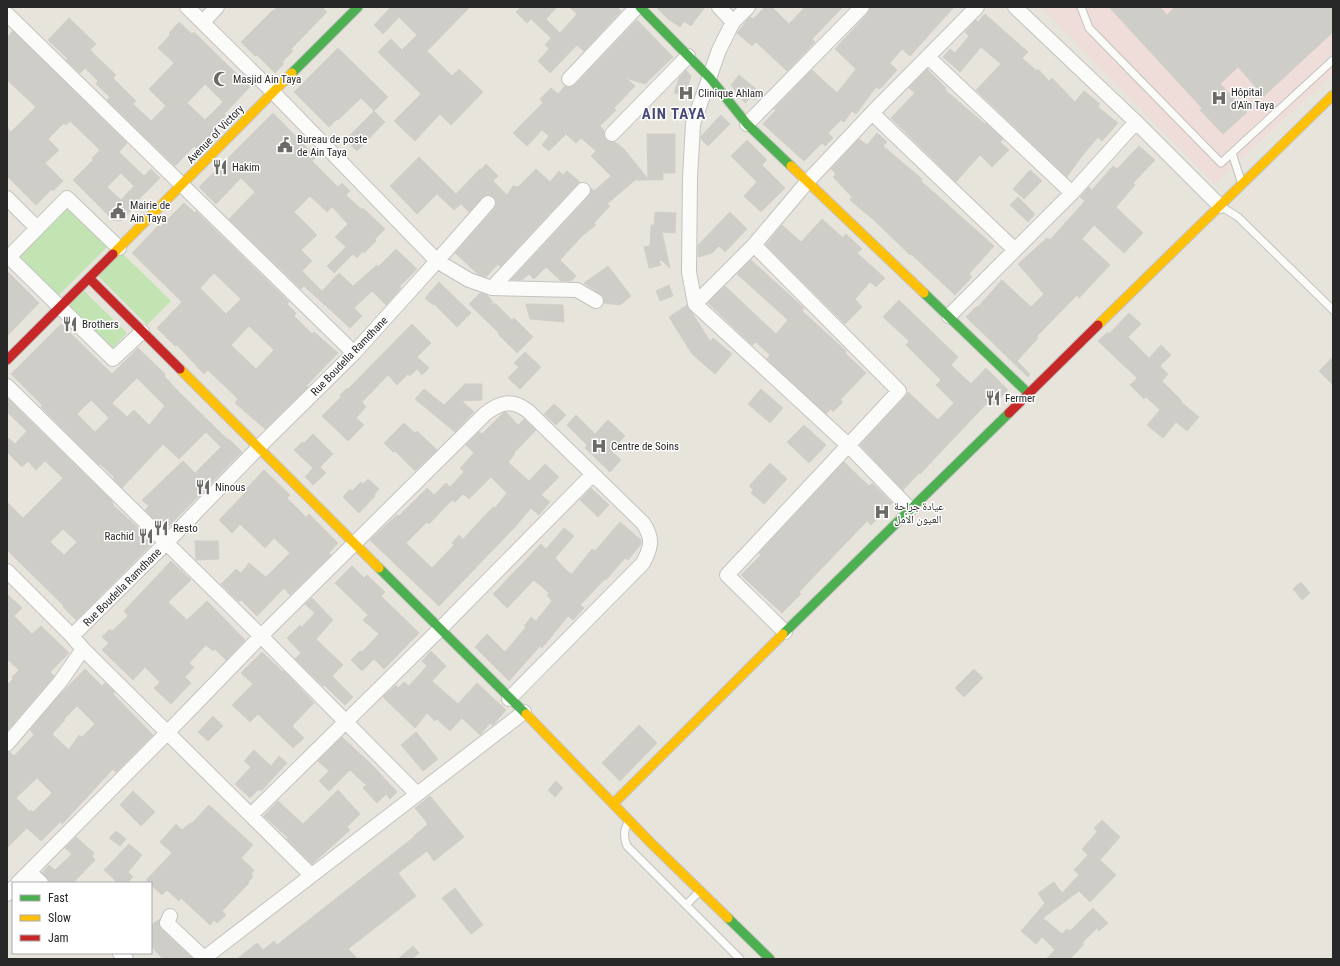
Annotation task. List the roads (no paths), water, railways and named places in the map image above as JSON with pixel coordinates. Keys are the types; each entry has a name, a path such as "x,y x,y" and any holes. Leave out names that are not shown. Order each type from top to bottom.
{"main road":[{"name":"Avenue of Victory","path":"7,360 358,7"},
{"path":"640,7 710,78 747,124 1028,393"},
{"path":"613,804 785,632 1333,95"},
{"path":"89,278 440,628 509,699 524,712 628,820 770,959"}],"street":[{"path":"12,7 7,13 354,353"},
{"path":"187,7 273,92 437,261 469,280 492,288 577,290 596,301"},
{"path":"203,22 218,7"},
{"path":"569,79 637,7"},
{"path":"719,7 733,22"},
{"path":"748,7 733,22 719,50 693,124 690,178 689,272 695,304 848,445 910,509"},
{"path":"747,124 862,7"},
{"path":"695,304 754,245 808,181 872,113 977,7"},
{"path":"1015,7 1136,122 1220,206"},
{"path":"612,134 688,56"},
{"path":"928,57 1072,193"},
{"path":"872,113 1015,250"},
{"path":"949,316 1072,193 1136,122"},
{"path":"492,288 583,190"},
{"path":"7,198 37,228"},
{"path":"119,248 67,198 9,257 113,359 142,332"},
{"name":"Rue Boudella Ramdhane","path":"72,636 354,353 488,203"},
{"path":"754,245 899,391 727,575 785,632"},
{"path":"7,386 260,636 417,794"},
{"path":"19,882 168,732 260,636 484,414 492,408 502,404 512,403 521,406 528,411 643,523 649,532 651,546 643,563 509,699"},
{"path":"251,815 593,474"},
{"path":"7,571 83,649 311,875"},
{"path":"7,744 60,682 83,649"},
{"path":"170,916 167,923 203,959 524,712"},
{"path":"28,872 40,882"}],"lane":[{"path":"1081,7 1089,28 1221,163 1333,60"},
{"path":"1232,153 1242,184"},
{"path":"1220,206 1238,217 1333,310"},
{"path":"628,820 624,832 624,838 627,846 740,959"},
{"path":"686,905 700,891"}],"place":[{"name":"Masjid Ain Taya","path":"221,79"},
{"name":"Clinique Ahlam","path":"686,93"},
{"name":"Hôpital d'Aïn Taya","path":"1219,98"},
{"name":"Bureau de poste de Ain Taya","path":"285,145"},
{"name":"Hakim","path":"220,167"},
{"name":"Mairie de Ain Taya","path":"118,211"},
{"name":"Brothers","path":"70,324"},
{"name":"Fermer","path":"993,398"},
{"name":"Centre de Soins","path":"599,446"},
{"name":"Ninous","path":"203,487"},
{"name":"عيادة جراحة العيون الأمل","path":"882,512"},
{"name":"Resto","path":"161,528"},
{"name":"Rachid","path":"146,536"}],"district":[{"name":"AIN TAYA","path":"674,114"}]}
